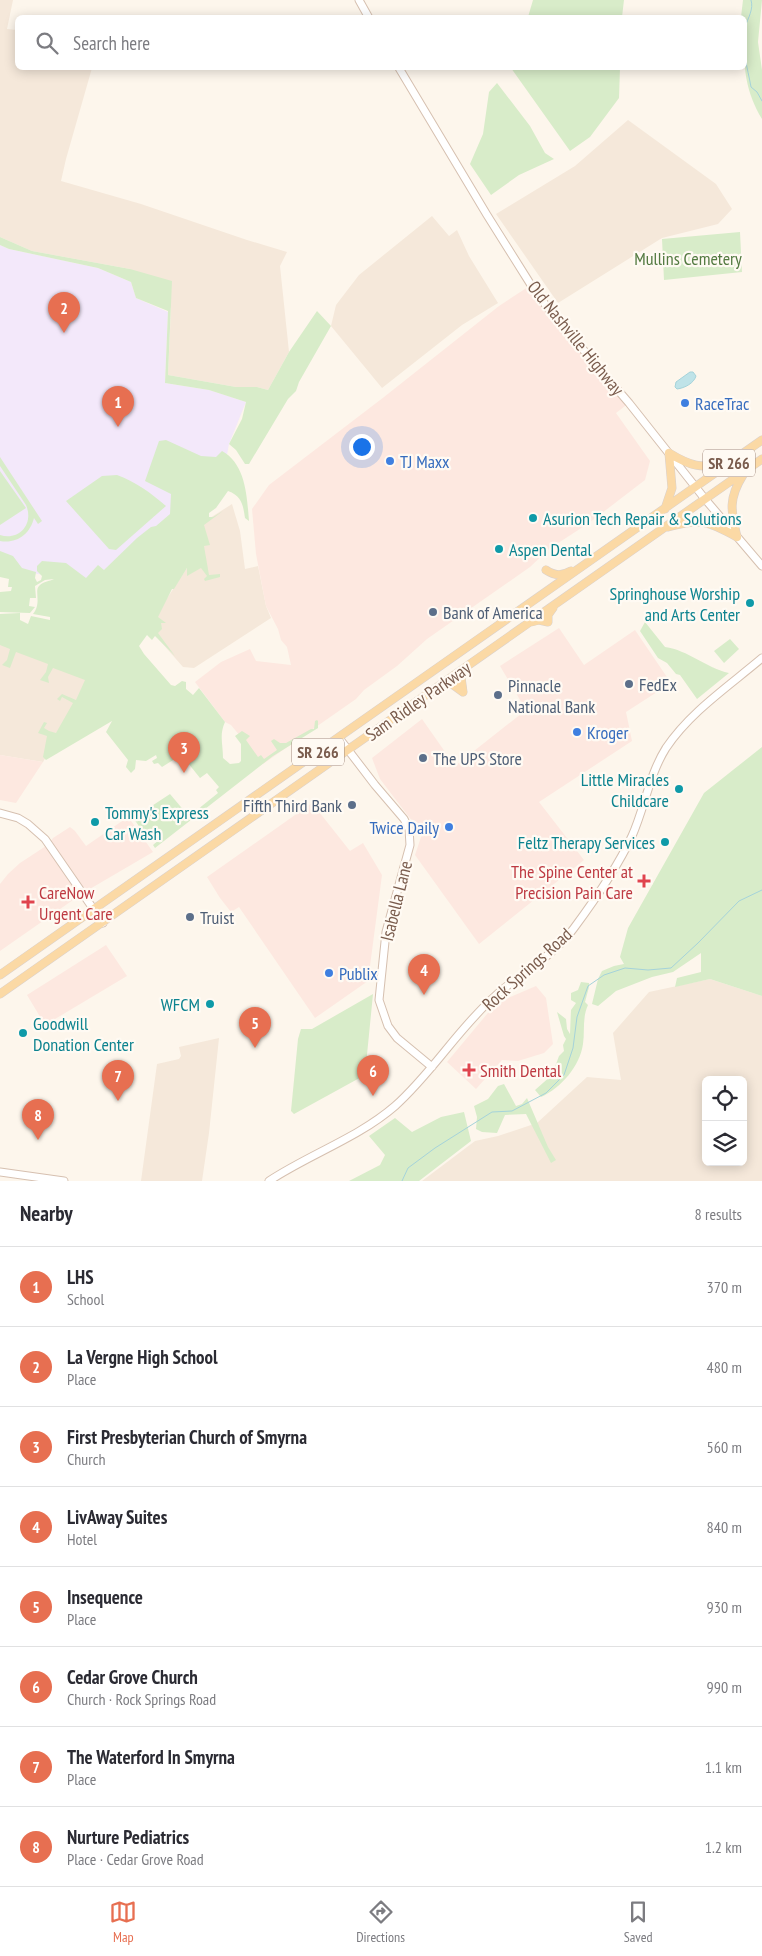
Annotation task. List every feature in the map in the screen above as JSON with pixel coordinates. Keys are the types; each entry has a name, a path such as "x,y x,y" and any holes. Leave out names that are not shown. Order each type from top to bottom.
{"main road":[{"name":"Sam Ridley Parkway","path":"0,974 762,440"},
{"path":"669,453 685,463 702,467 732,462"},
{"path":"665,509 672,488 669,453"},
{"name":"SR 266","path":"664,528 762,459"},
{"path":"737,537 731,512 731,499 745,471"},
{"path":"664,528 701,521 714,525 737,537"},
{"name":"Sam Ridley Parkway","path":"0,994 529,623 539,620 548,622 549,613 555,604 664,528"},
{"path":"546,592 550,582 546,570 556,575 566,574 587,564"},
{"path":"438,687 452,684 463,692 462,677 467,666"}],"street":[{"path":"359,0 367,15"},
{"name":"Old Nashville Highway","path":"400,70 531,285 550,311 629,403 705,499 762,566"},
{"name":"Rock Springs Road","path":"269,1181 377,1120 414,1088 492,998 550,953 573,930 626,848 665,750 691,717 762,658"},
{"name":"Isabella Lane","path":"339,738 375,785 404,818 409,829 410,845 386,932 379,1000 388,1026 397,1038 432,1067"},
{"path":"0,813 18,818 43,836 103,923"},
{"path":"0,1172 64,1181"}],"shaded area":[{"path":"0,0 13,0 7,29 15,30 15,70 91,70 61,181 141,204 287,252 280,266 289,352 268,390 257,387 236,387 168,375 171,308 130,269 32,251 0,237"},
{"path":"628,120 716,184 732,209 718,224 662,238 558,303 496,214 575,166"},
{"path":"432,216 449,236 457,230 469,256 498,303 462,325 382,388 331,326 336,305 359,275"},
{"path":"0,245 9,249 98,268 131,282 136,298 168,312 165,383 209,390 246,402 229,444 226,460 146,592 26,572 0,558"},
{"path":"531,285 629,403 616,413 650,461 645,480 589,523 549,549 530,567 427,639 397,666 364,690 356,699 263,764 231,725 225,722 195,682 221,662 250,649 256,661 291,665 287,647 281,640 278,629 266,606 256,554 252,509 269,485 499,306"},
{"path":"232,504 240,531 245,569 258,566 266,606 271,618 194,668 183,667 154,634 156,615 187,568 199,525"},
{"path":"559,628 584,665 635,630 671,683 626,712 632,741 539,802 584,860 479,944 415,855 422,834 380,779 372,758 422,719 455,766 526,710 500,666"},
{"path":"0,641 93,677 43,762 0,755"},
{"path":"0,755 43,762 16,803 0,800"},
{"path":"312,803 350,851 363,843 382,875 368,981 315,1018 239,907 231,912 207,877"},
{"path":"129,818 153,852 83,893 0,951 0,884 8,874 20,863 49,844 53,838 70,827 86,846"},
{"path":"106,945 127,976 45,1025 27,995"},
{"path":"710,979 762,996 762,1181 422,1181 475,1141 498,1136 537,1123 587,1077 621,1080 613,1033 649,992"},
{"path":"536,986 546,998 553,1044 544,1053 518,1061 502,1060 476,1089 447,1062 492,1008 508,998"},
{"path":"219,1038 202,1181 141,1181 157,1064 179,1059 181,1056 179,1047"}],"green space":[{"path":"533,0 624,0 622,15 529,15"},
{"path":"743,0 762,0 758,42 762,70 762,119 750,94 747,82 745,70 747,70 747,15 741,15"},
{"path":"512,70 620,70 619,98 590,137 570,151"},
{"path":"497,83 530,126 545,153 554,159 519,175 491,195 470,164 483,134 489,92"},
{"name":"Mullins Cemetery","path":"740,232 742,272 664,280 662,239"},
{"path":"0,237 32,251 130,269 172,281 168,375 236,387 257,387 268,390 289,352 317,311 331,326 299,382 296,391 288,399 249,464 245,464 236,450 229,444 242,419 246,402 209,390 165,383 168,311 136,298 131,282 98,268 9,249 0,245"},
{"path":"166,440 201,456 216,457 222,451 230,457 236,464 244,482 249,521 245,518 239,498 228,491 216,508 209,513 209,517 213,517 223,511 204,525 210,545 204,546 209,575 220,574 220,577 205,581 204,579 207,576 201,568 187,576 187,568 174,589 172,589 158,617 166,623 161,623 162,629 158,633 175,656 155,636 152,640 147,635 139,646 171,685 175,686 182,681 186,682 186,689 193,695 199,688 225,722 222,735 223,758 230,764 241,761 241,744 235,736 242,731 250,736 246,740 258,757 261,755 264,759 277,750 271,741 274,739 280,743 286,743 314,729 315,721 317,720 318,728 273,756 155,848 153,845 161,838 158,834 148,839 134,819 135,817 170,794 186,813 189,811 192,814 218,793 216,790 219,787 207,773 200,778 188,763 190,761 187,758 182,762 178,757 162,767 158,763 154,764 152,761 157,758 156,755 146,761 136,760 135,769 131,773 126,767 128,760 106,732 112,721 46,760 43,757 47,736 38,733 44,722 47,723 44,728 56,733 73,703 62,697 60,701 57,699 62,694 76,700 85,680 53,668 48,677 49,683 40,680 46,672 48,664 16,652 10,668 2,665 7,660 10,649 0,645 0,614 20,613 20,620 28,624 31,616 50,620 50,617 33,614 37,606 39,586 54,579 45,580 35,586 36,598 30,598 29,606 35,607 30,613 0,612 0,592 11,591 12,587 8,587 9,579 0,577 0,551 13,556 22,568 36,572 35,578 37,582 41,580 42,576 37,571 37,566 42,561 66,563 86,578 98,565 104,570 137,538 170,514 171,494 145,481 159,441"},
{"path":"0,457 42,521 38,524 34,518 29,529 22,537 6,542 0,541 0,535 14,535 24,529 27,524 28,512 26,505 0,466"},
{"path":"0,471 26,508 0,525"},
{"path":"117,475 143,488 166,506 116,550 109,549 66,501 102,476"},
{"path":"645,622 665,647 729,673 697,699 680,675 676,674 667,663 658,658 640,631"},
{"path":"730,639 739,649 724,663 714,651"},
{"path":"762,747 762,996 710,979 675,987 677,978 701,972 701,953 673,972 652,977 616,991 598,1006 592,1004 598,979 602,971 624,964 620,957 628,928 704,793"},
{"path":"581,982 589,983 589,987 585,1002 588,1005 581,1052 574,1068 562,1082 541,1097 535,1090 552,1075 559,1056 564,1051 563,1045 566,1039 557,1012 566,1019 567,1029 570,1034 571,1010 576,1003 571,1000 571,993 578,990"},
{"path":"373,994 365,1075 294,1114 291,1111 298,1039 301,1029 312,1029"},
{"path":"504,1084 516,1106 522,1104 527,1098 548,1147 556,1160 551,1163 526,1114 505,1115 497,1133 482,1132 476,1129 477,1117 474,1106 488,1099 498,1086"},
{"path":"464,1112 471,1141 419,1181 349,1181 380,1165 385,1155 369,1136 395,1118 412,1132 441,1117"}],"water":[{"path":"690,372 693,372 696,376 693,381 677,389 675,387 676,382"}],"waterway":[{"path":"747,21 751,10 751,0"},
{"path":"747,69 751,87 757,92 762,101"},
{"path":"402,1181 408,1168 435,1148 492,1112 512,1111 546,1093 564,1075 573,1048 577,1017 588,986 604,975 625,968 648,970 671,968 739,901 762,890"}],"place":[{"name":"La Vergne High School","path":"64,333"},
{"name":"RaceTrac","path":"685,403"},
{"name":"LHS","path":"118,427"},
{"name":"TJ Maxx","path":"390,461"},
{"name":"Asurion Tech Repair & Solutions","path":"533,518"},
{"name":"Aspen Dental","path":"499,549"},
{"name":"Springhouse Worship and Arts Center","path":"750,603"},
{"name":"Bank of America","path":"433,612"},
{"name":"FedEx","path":"629,684"},
{"name":"Pinnacle National Bank","path":"498,695"},
{"name":"Kroger","path":"577,732"},
{"name":"The UPS Store","path":"423,758"},
{"name":"First Presbyterian Church of Smyrna","path":"184,773"},
{"name":"Little Miracles Childcare","path":"679,789"},
{"name":"Fifth Third Bank","path":"352,805"},
{"name":"Tommy's Express Car Wash","path":"95,822"},
{"name":"Twice Daily","path":"449,827"},
{"name":"Feltz Therapy Services","path":"665,842"},
{"name":"The Spine Center at Precision Pain Care","path":"644,881"},
{"name":"CareNow Urgent Care","path":"28,902"},
{"name":"Truist","path":"190,917"},
{"name":"Publix","path":"329,973"},
{"name":"LivAway Suites","path":"424,995"},
{"name":"WFCM","path":"210,1004"},
{"name":"Goodwill Donation Center","path":"23,1033"},
{"name":"Insequence","path":"255,1048"},
{"name":"Smith Dental","path":"469,1070"},
{"name":"Cedar Grove Church","path":"373,1096"},
{"name":"The Waterford In Smyrna","path":"118,1101"},
{"name":"Nurture Pediatrics","path":"38,1140"}]}
